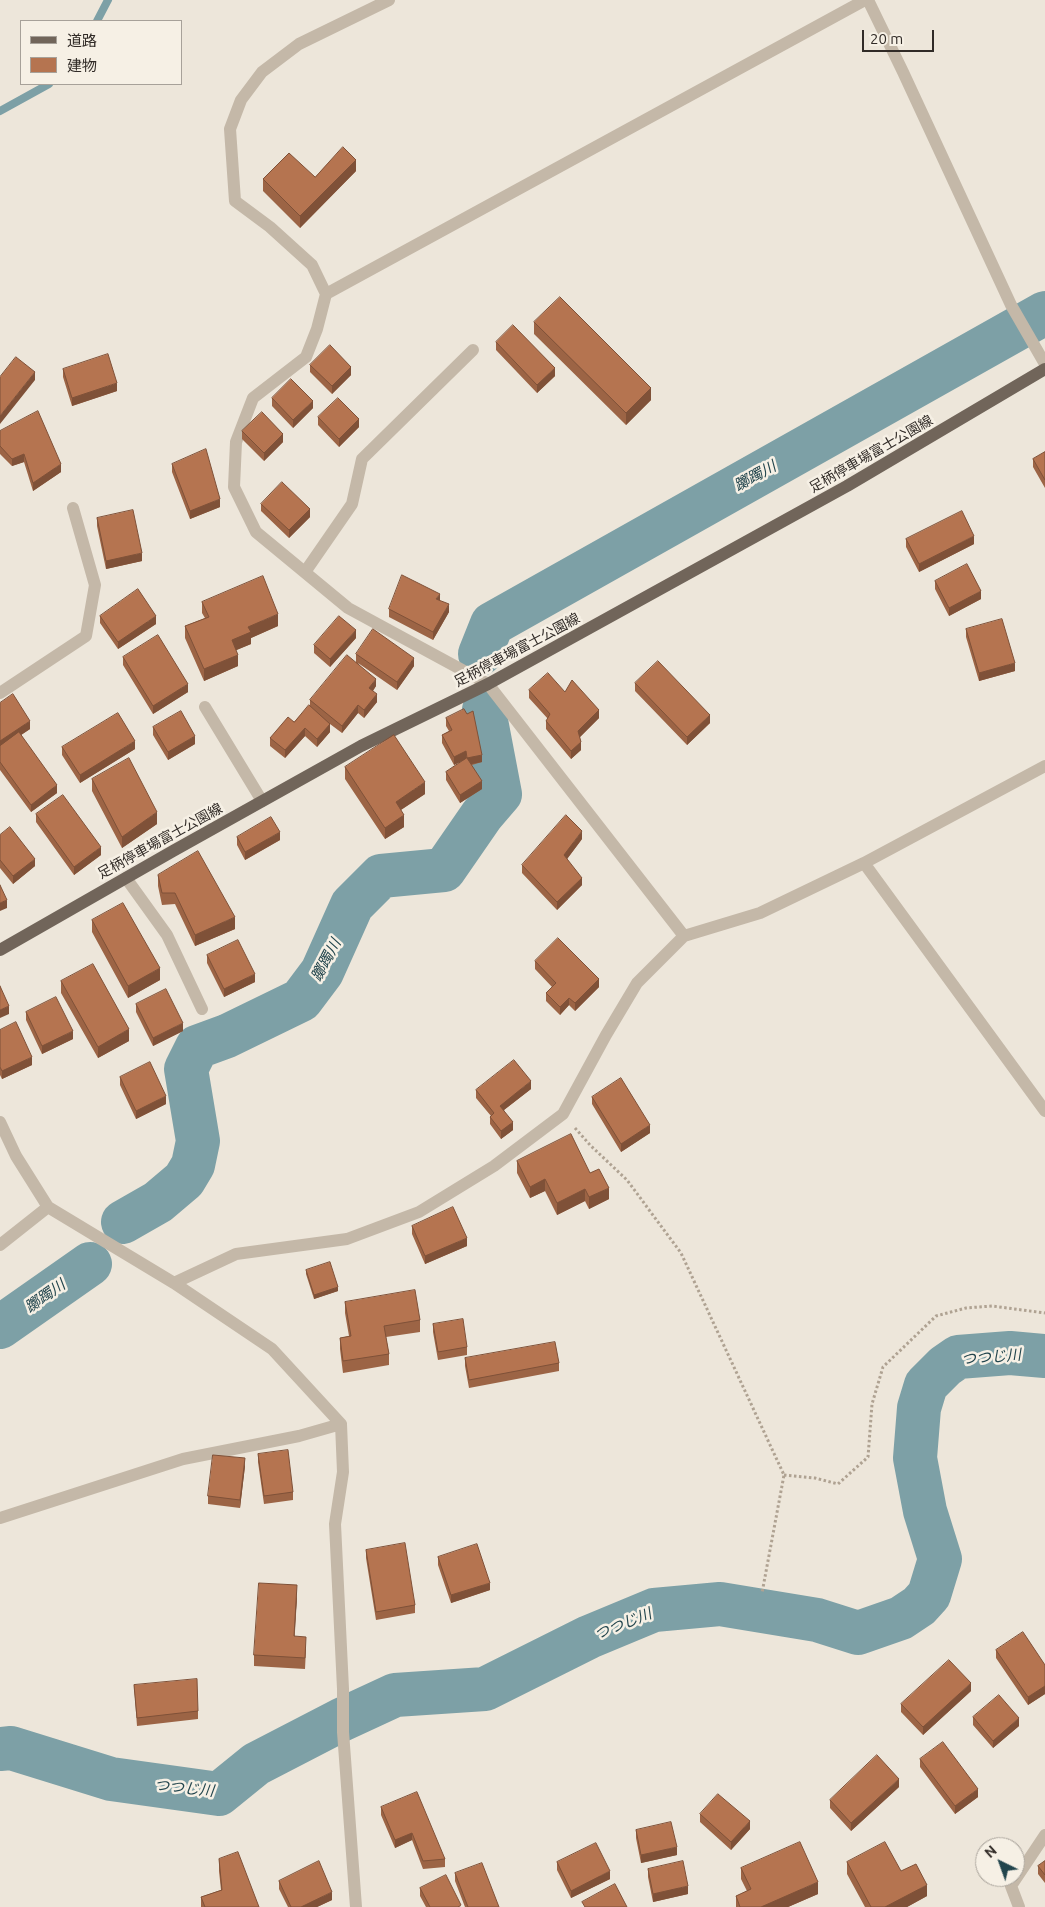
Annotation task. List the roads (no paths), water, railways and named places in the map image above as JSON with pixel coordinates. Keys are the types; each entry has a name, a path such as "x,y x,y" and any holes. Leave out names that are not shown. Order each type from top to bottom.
{"main road":[{"name":"足柄停車場富士公園線","path":"0,950 362,746 488,684 848,486 1045,369"}],"street":[{"path":"389,0 299,44 262,72 241,100 230,129 235,201 270,227 312,266 326,294 316,330 306,356 253,398 236,442 234,487 256,532 348,608 488,684 684,936"},
{"path":"326,294 866,0 903,72 1011,305 1043,360"},
{"path":"305,572 352,504 362,459 473,350"},
{"path":"0,693 86,636 95,586 73,508"},
{"path":"205,707 262,801"},
{"path":"174,1283 236,1254 347,1239 420,1212 494,1166 563,1114 636,983 684,936 760,913 864,863 1045,766"},
{"path":"864,863 1045,1111"},
{"path":"126,878 167,935 202,1009"},
{"path":"0,1122 16,1156 48,1208 174,1283 272,1349 342,1424 343,1472 335,1524 343,1689 343,1732 356,1907"},
{"path":"0,1245 48,1208"},
{"path":"0,1518 183,1460 299,1436 342,1424"},
{"path":"1019,1907 1011,1886 1045,1835"}],"waterway":[{"path":"98,20 108,0"},
{"path":"0,111 47,85"},
{"name":"躑躅川","path":"480,654 492,624 1045,313"},
{"name":"躑躅川","path":"123,1222 158,1202 184,1180 193,1165 198,1141 186,1069 197,1047 227,1036 301,1000 322,972 352,905 381,876 444,870 482,815 500,794 484,710"},
{"name":"躑躅川","path":"0,1327 90,1264"},
{"name":"つつじ川","path":"0,1749 11,1748 111,1779 219,1794 256,1764 341,1720 395,1695 485,1689 589,1637 654,1610 720,1604 817,1620 858,1633 901,1618 919,1606 929,1595 940,1559 925,1511 915,1458 919,1408 926,1385 945,1366 958,1357 1010,1353 1045,1356"}]}
